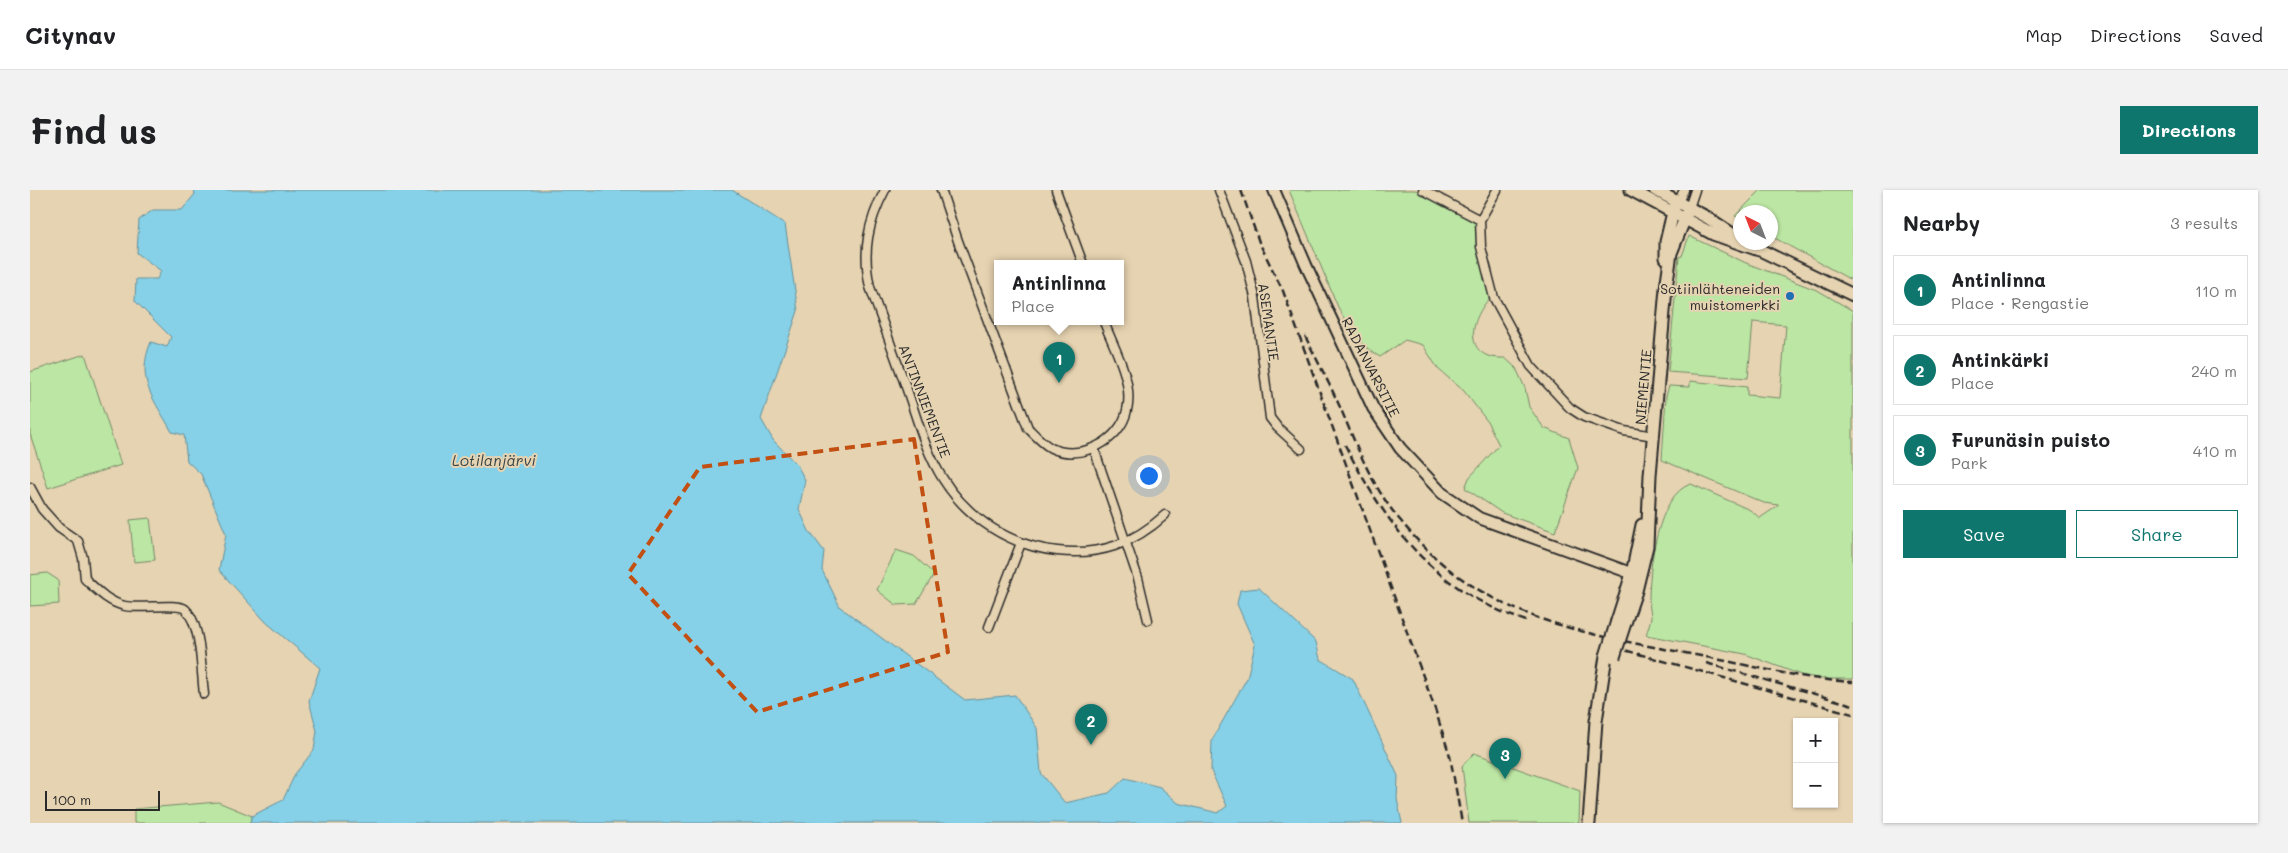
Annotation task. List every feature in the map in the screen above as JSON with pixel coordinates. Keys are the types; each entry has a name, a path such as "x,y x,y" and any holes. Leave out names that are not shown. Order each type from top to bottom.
{"main road":[{"path":"1631,190 1684,220 1733,241"},
{"path":"1655,190 1733,235"},
{"name":"NIEMENTIE","path":"1667,279 1666,242 1672,213 1678,202"},
{"name":"NIEMENTIE","path":"1589,823 1596,721 1604,675 1637,571 1649,497 1667,279 1671,252 1689,208"},
{"path":"1759,250 1853,299"},
{"path":"1837,289 1853,295"}],"street":[{"name":"ANTINNIEMENTIE","path":"885,190 868,229 866,268 882,323 929,452 942,478 958,499 982,522 1003,536 1043,550 1077,554 1100,552 1124,542 1141,533 1165,515"},
{"path":"941,190 1028,428 1039,440 1052,449 1070,452 1094,449 1108,441 1120,429 1128,410 1128,389 1105,325"},
{"path":"1056,190 1082,260"},
{"name":"ASEMANTIE","path":"1219,190 1246,261 1255,297 1270,418 1301,449"},
{"name":"RADANVARSITIE","path":"1274,190 1306,265 1373,408 1400,448 1442,493 1479,518 1600,561 1637,571"},
{"path":"1423,190 1480,220"},
{"path":"1497,190 1480,220 1481,247 1494,298 1531,366 1570,408 1584,418 1624,431 1654,436"},
{"path":"1678,202 1684,190"},
{"path":"1689,208 1695,190"},
{"path":"1094,449 1119,520 1124,542 1138,578 1148,620"},
{"path":"30,487 42,509 59,528 78,542 83,558 84,578 103,596 125,606 154,608 174,605 185,608 197,632 204,694"},
{"path":"990,627 1020,543"}],"highlighted area":[{"path":"914,439 948,652 757,712 628,574 700,467"}],"green space":[{"path":"1289,190 1415,190 1473,219 1476,224 1493,295 1479,314 1475,325 1474,336 1476,345 1481,352 1491,357 1505,358 1516,368 1525,388 1529,407 1544,428 1569,438 1578,468 1555,532 1502,513 1465,488 1469,478 1499,445 1487,421 1464,391 1438,369 1423,345 1405,340 1380,357 1360,341 1338,307"},
{"path":"1761,190 1853,190 1853,281 1778,240 1778,205 1746,205"},
{"path":"1689,236 1746,263 1819,291 1853,311 1853,679 1822,679 1801,675 1745,654 1646,635 1651,617 1649,587 1657,535 1670,502 1679,491 1691,484 1750,510 1760,518 1779,505 1764,503 1662,460 1666,396 1669,386 1690,387 1690,381 1747,387 1747,395 1780,398 1786,325 1753,322 1748,378 1668,372 1679,257 1682,256"},
{"path":"85,354 121,465 48,488 30,434 30,372"},
{"path":"150,518 155,560 134,562 130,520"},
{"path":"896,550 914,556 934,574 916,604 896,605 877,590"},
{"path":"47,573 58,580 59,604 30,606 30,575"},
{"path":"1474,753 1580,791 1579,823 1469,823 1462,766"},
{"path":"218,802 252,816 250,823 134,823 134,809"}],"water":[{"name":"Lotilanjärvi","path":"194,190 732,190 785,224 798,311 761,419 773,440 797,465 805,480 799,509 809,531 824,551 822,570 840,607 965,700 1015,695 1037,728 1041,773 1065,803 1109,793 1125,778 1160,787 1178,803 1218,813 1227,806 1211,771 1212,740 1247,678 1255,645 1237,604 1240,590 1259,588 1316,642 1320,659 1353,679 1398,776 1397,799 1402,823 250,823 252,816 283,800 295,774 314,750 317,731 309,701 320,668 266,622 219,570 226,534 201,474 187,461 184,435 172,432 153,399 146,378 145,367 151,342 167,347 171,337 135,301 136,279 157,279 161,271 137,253 139,220 153,210 182,210 195,194"}],"railway":[{"path":"1241,190 1259,242 1283,291 1435,709 1450,756 1462,823"},
{"path":"1305,336 1381,494 1400,520 1433,555 1468,583 1505,604 1544,620 1584,632 1784,673 1818,679 1853,682"},
{"path":"1345,445 1378,503 1417,552 1440,574 1465,592 1494,608 1526,621"},
{"path":"1603,644 1853,714"},
{"path":"1706,663 1853,705"}],"place":[{"name":"Sotiinlähteneiden muistomerkki","path":"1790,296"},
{"name":"Antinlinna","path":"1059,383"},
{"name":"Antinkärki","path":"1091,745"},
{"name":"Furunäsin puisto","path":"1505,779"}]}
